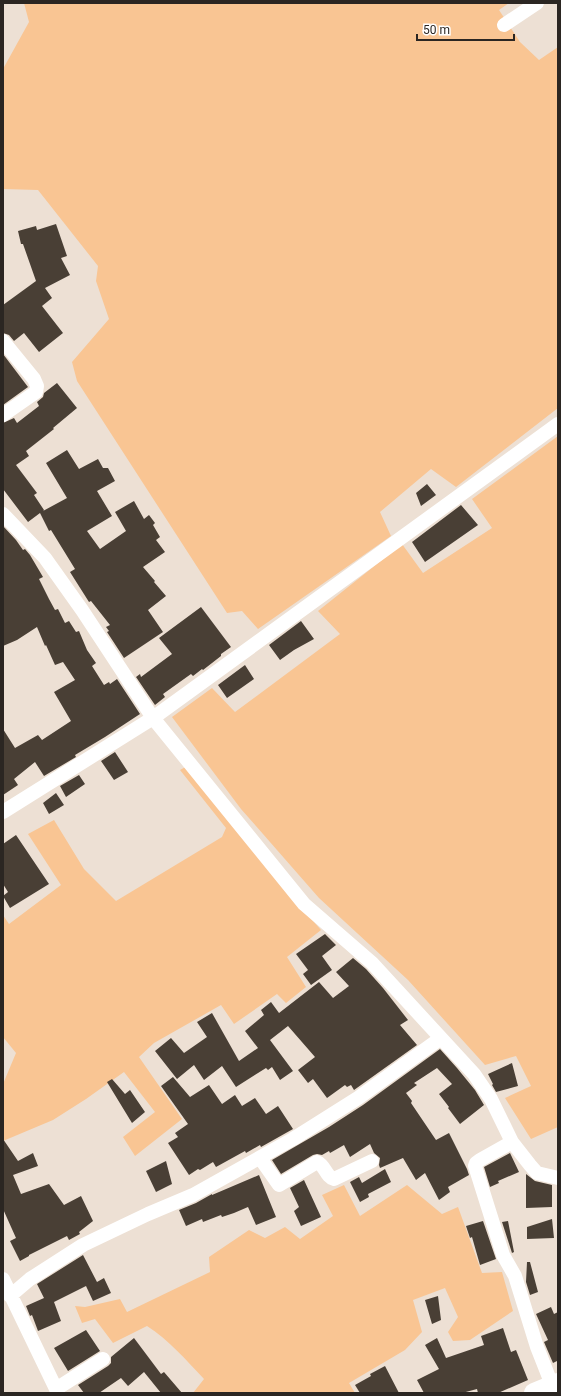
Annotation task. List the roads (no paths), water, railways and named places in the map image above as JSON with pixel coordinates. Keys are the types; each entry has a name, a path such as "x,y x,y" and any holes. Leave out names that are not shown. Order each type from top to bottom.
{"street":[{"path":"504,25 537,3"},
{"path":"3,341 34,379 37,386 36,392 3,415"},
{"path":"3,812 153,718 558,424"},
{"path":"3,514 45,558 82,610 153,718 304,904 367,958 474,1074 491,1099 512,1142 520,1154 537,1173 558,1178"},
{"path":"10,1296 30,1279 83,1245 148,1214 193,1195 260,1158 358,1098 441,1038"},
{"path":"512,1142 478,1162 475,1166 503,1255 515,1276 537,1347 555,1384 534,1393"},
{"path":"260,1158 279,1184 317,1162 321,1164 330,1178 334,1179 372,1161"},
{"path":"3,1279 57,1391 103,1359"}]}
